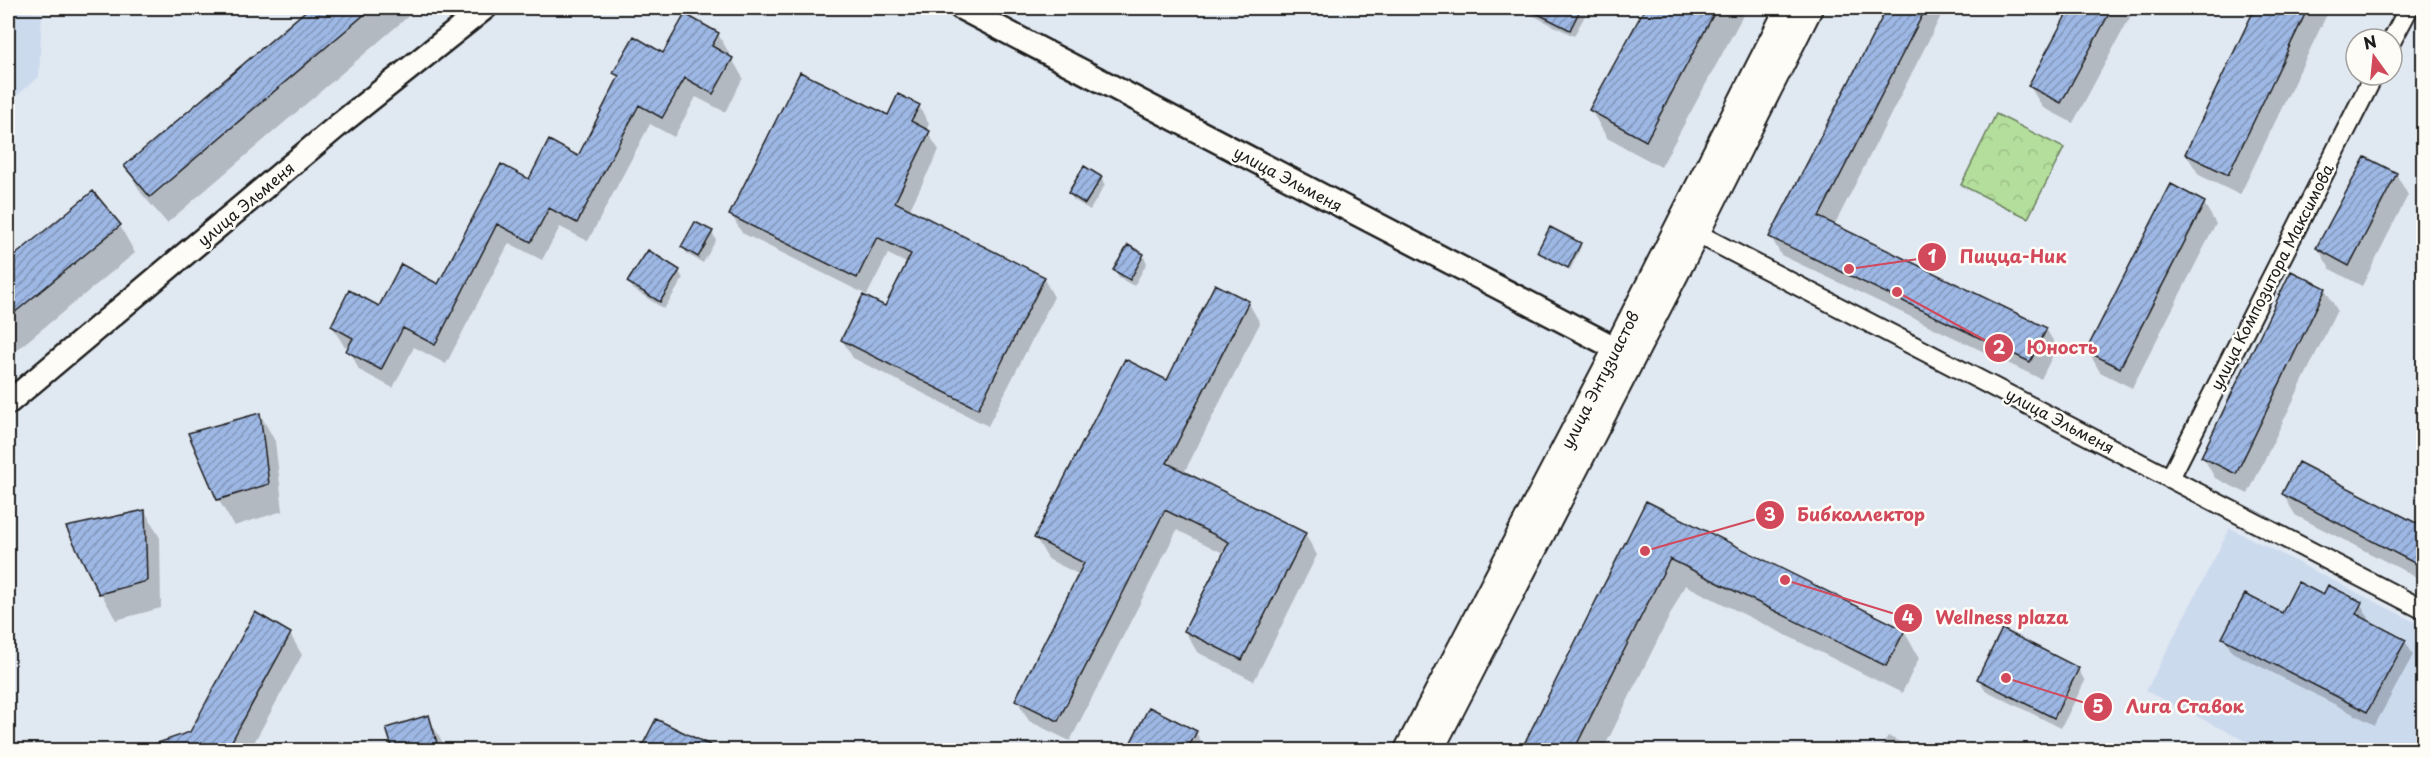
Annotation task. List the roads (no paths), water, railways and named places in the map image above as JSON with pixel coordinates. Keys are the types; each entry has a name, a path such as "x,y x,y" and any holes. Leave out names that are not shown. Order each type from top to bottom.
{"main road":[{"name":"улица Энтузиастов","path":"1430,750 1617,348 1789,8"},
{"name":"улица Энтузиастов","path":"1408,750 1504,587 1696,233 1809,8"}],"street":[{"name":"улица Эльменя","path":"8,404 350,116 485,8"},
{"name":"улица Эльменя","path":"961,8 1617,348"},
{"path":"2399,27 2409,8"},
{"name":"улица Композитора Максимова","path":"2170,478 2368,87"},
{"name":"улица Эльменя","path":"1696,233 2424,610"}],"place":[{"name":"Пицца-Ник","path":"1849,269"},
{"name":"Юность","path":"1897,292"},
{"name":"Бибколлектор","path":"1645,551"},
{"name":"Wellness plaza","path":"1785,580"},
{"name":"Лига Ставок","path":"2006,678"}]}
